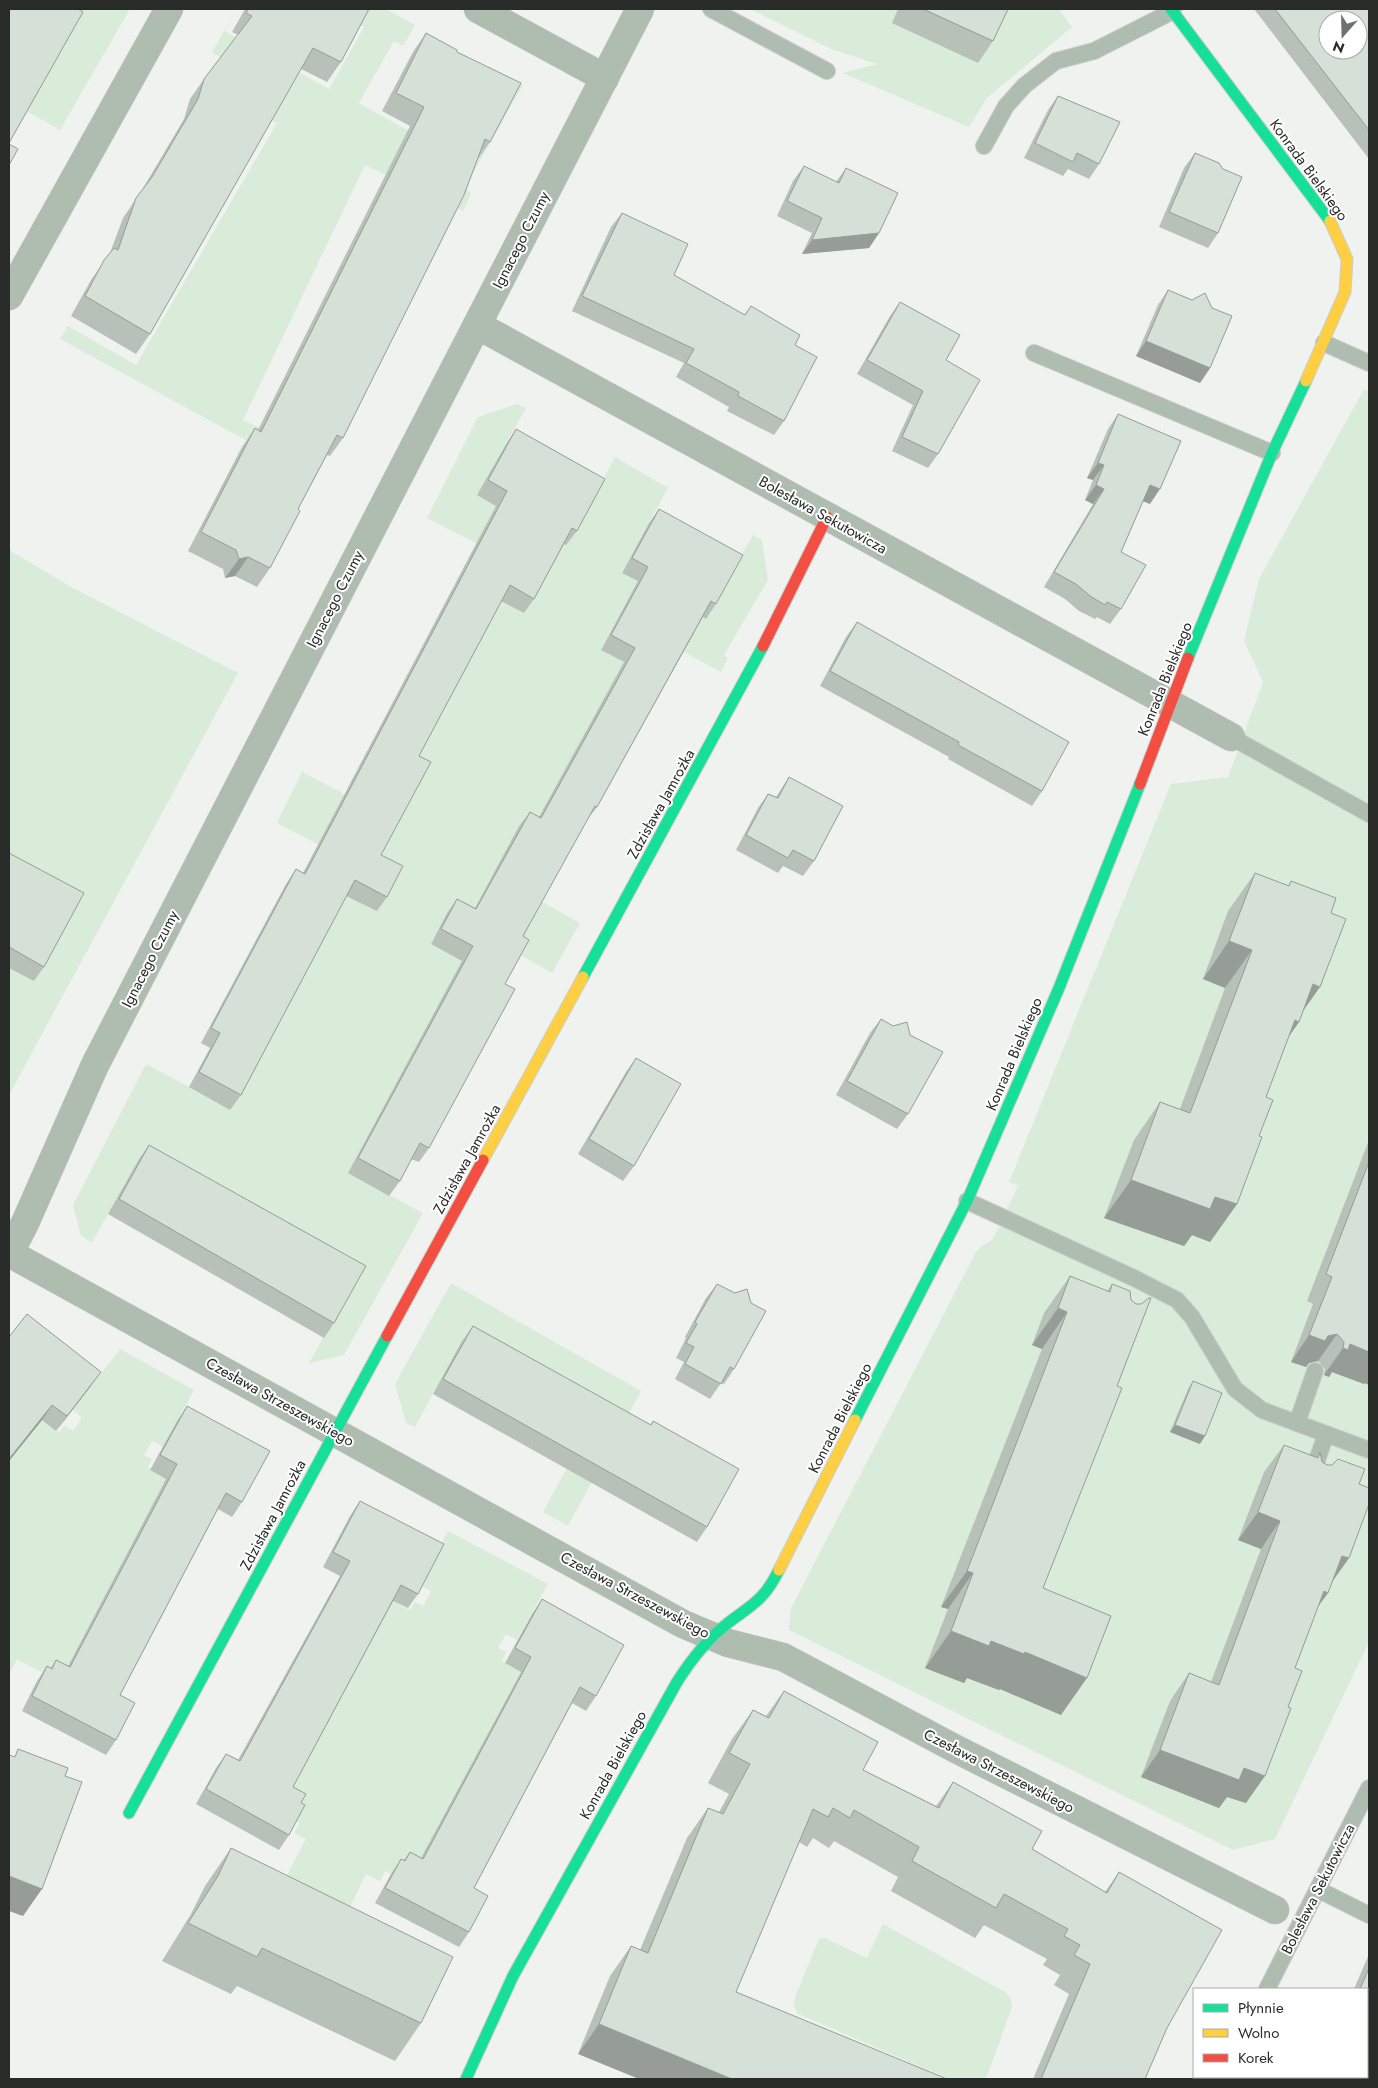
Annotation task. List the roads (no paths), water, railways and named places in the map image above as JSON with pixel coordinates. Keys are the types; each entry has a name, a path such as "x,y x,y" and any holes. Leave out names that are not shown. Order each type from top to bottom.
{"street":[{"path":"9,296 169,9"},
{"path":"478,9 605,78"},
{"name":"Ignacego Czumy","path":"9,1253 25,1223 95,1065 640,9"},
{"name":"Konrada Bielskiego","path":"466,2079 513,1976 551,1904 677,1682 696,1653 713,1636 760,1600 776,1576 967,1201 1059,988 1142,779 1169,705 1272,454 1324,343 1345,292 1347,259 1333,225 1172,10"},
{"name":"Bolesława Sekutowicza","path":"477,325 1230,737"},
{"name":"Zdzisława Jamrożka","path":"130,1813 335,1432 747,678 827,517"},
{"name":"Czesława Strzeszewskiego","path":"9,1253 684,1624 728,1643 783,1657 962,1753 1275,1910"}],"lane":[{"path":"711,9 828,70"},
{"path":"984,146 1006,106 1025,85 1056,61 1094,51 1172,10"},
{"path":"1324,343 1369,363"},
{"path":"1034,353 1272,454"},
{"path":"1230,737 1369,814"},
{"path":"967,1201 1134,1278 1177,1300 1192,1317 1235,1389 1262,1410 1369,1450"},
{"path":"1130,1295 1134,1278"},
{"path":"1297,1423 1315,1371"},
{"path":"1310,1483 1326,1434"},
{"name":"Bolesława Sekutowicza","path":"1268,1988 1369,1788"},
{"path":"1318,1890 1369,1914"}]}
